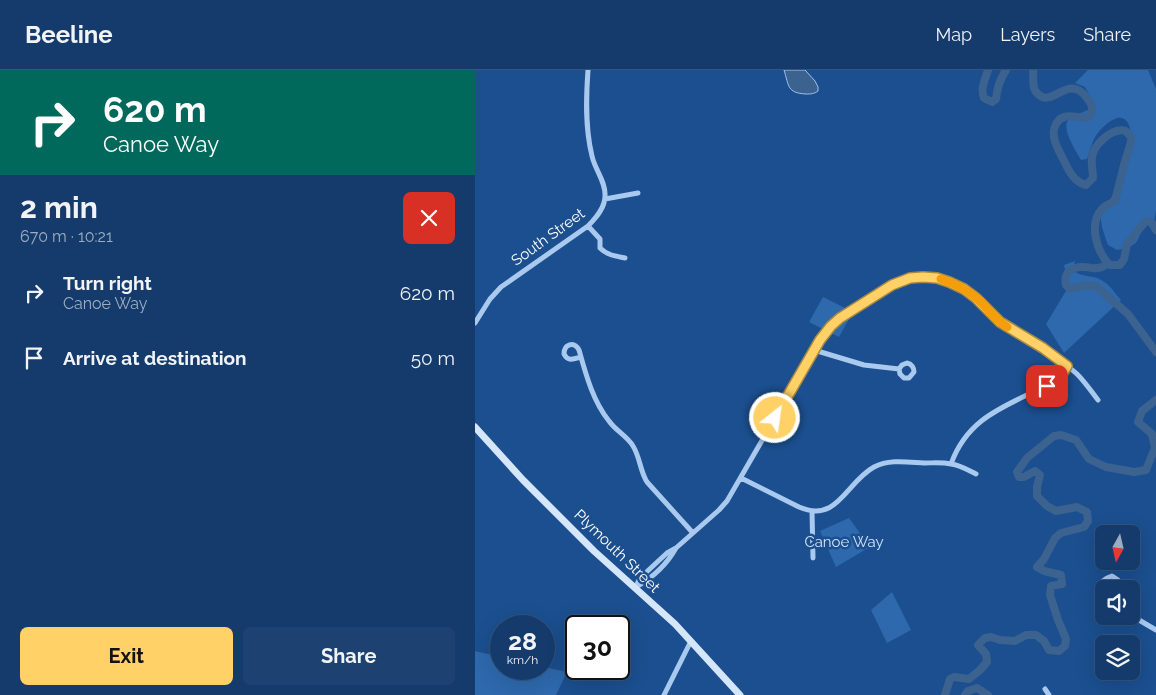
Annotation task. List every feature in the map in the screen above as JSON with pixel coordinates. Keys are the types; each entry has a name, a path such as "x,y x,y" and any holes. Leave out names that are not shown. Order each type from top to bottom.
{"main road":[{"name":"Plymouth Street","path":"475,427 594,551 691,641 740,695"}],"street":[{"path":"588,70 589,139 594,164 604,188 605,200 638,193"},
{"name":"South Street","path":"475,323 501,287 588,226 598,214 605,200"},
{"path":"588,226 600,239 600,248 603,251 625,258"},
{"path":"635,588 641,578 667,553 676,548 723,506 732,494 814,350 827,331 840,318 892,285 904,280 923,277 943,280 955,284 968,292 980,301 1000,322 1043,348 1067,366 1081,379 1098,400"},
{"path":"814,350 864,365 899,369"},
{"path":"581,358 589,382 603,412 609,422 633,446 641,462 643,475 647,482 693,533"},
{"path":"951,464 958,449 979,423 996,410 1057,380 1067,366"},
{"path":"741,478 805,510 821,511 830,507 842,497 866,472 879,465 902,462 951,464 976,474"},
{"path":"812,511 813,558"},
{"path":"1105,580 1110,577 1118,580"},
{"path":"1140,621 1156,630"},
{"path":"664,695 691,641"},
{"path":"1045,689 1049,695"}],"green space":[{"path":"1088,70 1148,70 1156,89 1156,211 1153,226 1144,225 1133,245 1117,250 1108,245 1102,227 1101,215 1125,171 1131,148 1131,133 1126,120 1117,118 1112,120 1097,134 1087,159 1081,160 1072,145 1066,126 1067,121 1071,117 1090,109 1093,102 1085,87 1075,83"},
{"path":"1075,261 1074,271 1101,280 1121,300 1064,353 1046,324 1069,286 1064,265"},
{"path":"823,297 853,312 839,337 809,322"},
{"name":"Canoe Way","path":"849,518 870,547 836,567 820,531"},
{"path":"892,592 911,630 887,643 871,610"},
{"path":"475,651 490,654 490,680 555,680 555,669 565,672 565,676 556,695 475,695"}],"shaded area":[{"path":"784,70 805,70 815,81 818,91 812,94 795,92 788,84"}],"waterway":[{"path":"988,70 983,84 983,95 984,98 992,102 996,99 999,84 1006,70"},
{"path":"1033,70 1034,87 1039,95 1044,98 1050,97 1068,89 1074,89 1080,91 1091,105 1092,112 1087,118 1065,117 1060,119 1054,129 1059,152 1070,173 1080,182 1086,185 1093,178 1093,153 1104,138 1121,130 1126,131 1131,137 1115,201 1102,209 1096,222 1096,238 1105,260 1110,265 1120,265 1124,259 1127,244 1145,222 1152,223 1156,230"},
{"path":"1108,263 1099,268 1080,267 1072,269 1067,273 1066,285 1070,289 1087,285 1097,287 1128,314 1156,352"},
{"path":"945,695 950,679 954,677 969,679 987,662 986,654 978,645 985,638 991,637 1015,641 1026,635 1036,635 1044,641 1049,650 1059,651 1065,646 1066,639 1050,595 1051,586 1062,584 1061,575 1044,571 1037,567 1044,559 1055,538 1061,533 1084,527 1088,521 1087,512 1077,507 1056,511 1047,506 1037,496 1040,475 1035,471 1024,477 1019,477 1017,472 1027,458 1054,436 1061,435 1076,440 1089,459 1106,467 1134,472 1146,470 1155,448 1152,434 1138,422 1142,411 1156,400"},
{"path":"965,695 968,691 977,688 988,695"}],"slow traffic":[{"path":"941,279 955,284 968,292 1007,327"}],"route":[{"path":"775,418 820,340 831,326 840,318 892,285 917,277 937,278 964,289 1005,326 1043,348 1067,366 1062,375 1047,386"}]}
